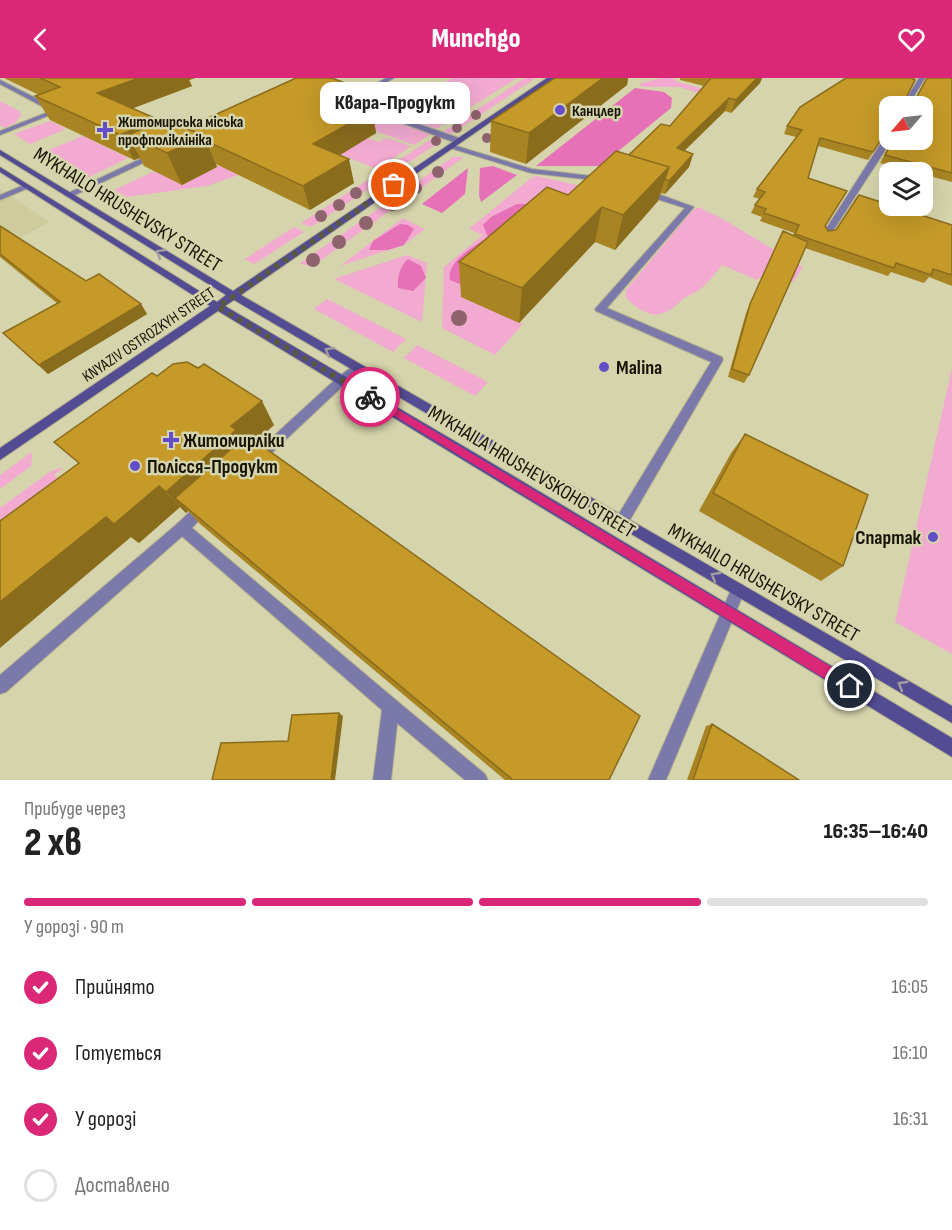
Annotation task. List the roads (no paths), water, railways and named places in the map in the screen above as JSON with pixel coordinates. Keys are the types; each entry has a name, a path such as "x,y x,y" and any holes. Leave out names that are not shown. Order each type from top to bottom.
{"main road":[{"name":"KNYAZIV OSTROZKYH STREET","path":"0,456 551,78"},
{"name":"MYKHAILO HRUSHEVSKY STREET","path":"0,152 233,296 952,715"},
{"name":"MYKHAILA HRUSHEVSKOHO STREET","path":"0,169 218,307 952,748"}],"street":[{"path":"391,78 349,102 531,171 609,180"},
{"path":"909,81 921,81"},
{"path":"911,96 921,81"},
{"path":"0,82 57,111 0,133"},
{"path":"354,89 364,92"},
{"path":"826,236 881,150"},
{"path":"68,195 164,151"},
{"path":"0,198 27,187"},
{"path":"622,521 718,360 600,309 690,207 640,190"},
{"path":"249,466 357,367"},
{"path":"0,686 215,497"},
{"path":"182,528 479,780"},
{"path":"657,780 738,590"},
{"path":"382,780 391,707"}],"place":[{"name":"Канцлер","path":"560,110"},
{"name":"Житомирська міська профполіклініка","path":"105,130"},
{"name":"Квара-Продукт","path":"394,185"},
{"name":"Malina","path":"604,367"},
{"name":"Житомирліки","path":"171,440"},
{"name":"Полісся-Продукт","path":"135,466"},
{"name":"Спартак","path":"933,537"}]}
